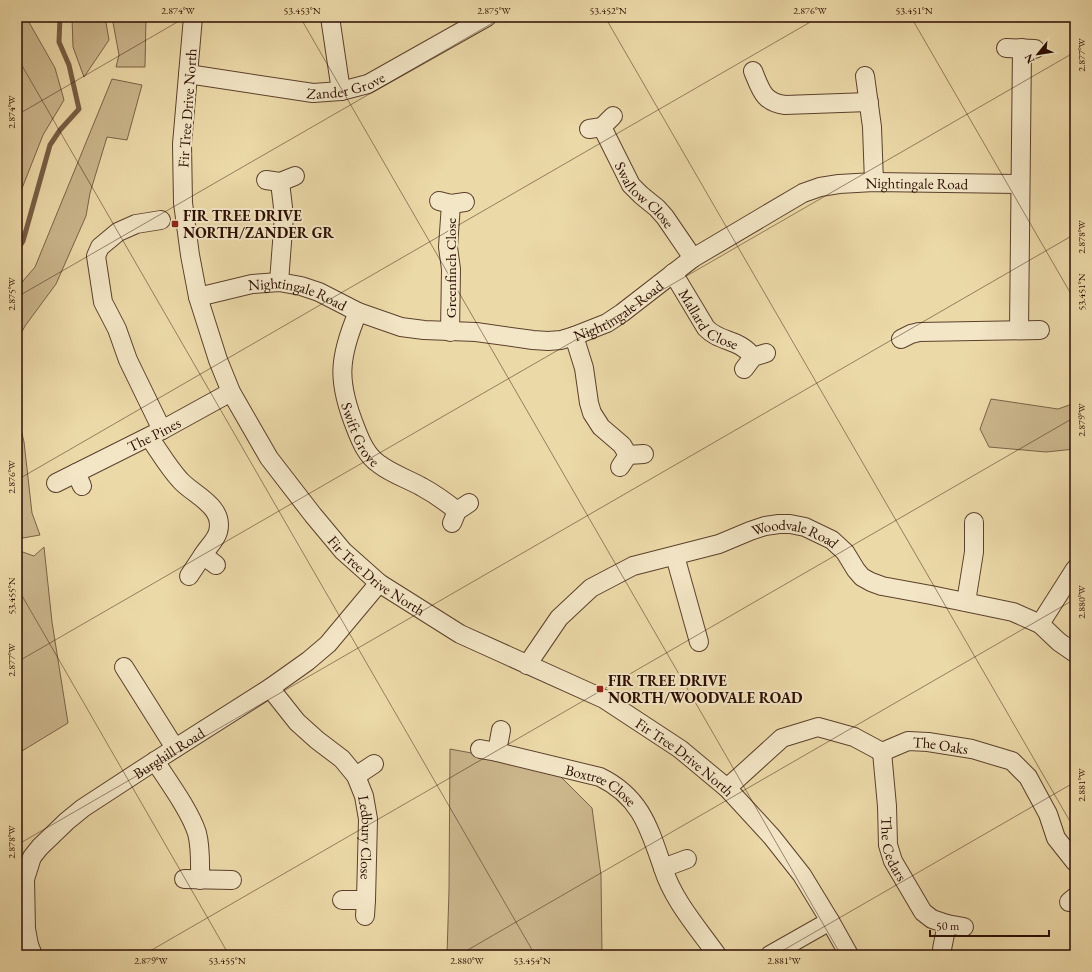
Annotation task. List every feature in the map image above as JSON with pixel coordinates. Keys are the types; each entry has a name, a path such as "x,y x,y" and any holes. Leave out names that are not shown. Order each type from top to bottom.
{"street":[{"name":"Fir Tree Drive North","path":"194,17 182,144 183,203 190,255 198,297 215,354 231,392 269,458 343,551 379,582 460,634 604,699 680,749 728,788 772,837 802,875 830,921 848,955"},
{"path":"330,17 341,91"},
{"name":"Zander Grove","path":"188,74 313,93 341,91 368,84 487,17"},
{"path":"1019,330 1021,48"},
{"path":"753,70 763,94 768,100 775,104 785,105 869,102"},
{"path":"865,76 872,127 874,182"},
{"name":"Swallow Close","path":"602,124 631,185 665,217 692,258"},
{"path":"279,282 284,216 280,179"},
{"name":"Nightingale Road","path":"198,297 252,284 279,282 301,286 319,292 358,312 401,326 424,330 476,332 533,340 562,340 607,323 692,258 803,193 820,187 839,184 874,182 1020,184"},
{"name":"Greenfinch Close","path":"450,332 451,269 448,247 452,202"},
{"path":"161,220 136,224 118,232 100,247 96,256 103,302 117,329 156,434 180,481 211,506 216,514 219,524 218,533 209,560 189,576"},
{"name":"Mallard Close","path":"673,273 710,333 741,345 748,350 754,360"},
{"name":"Swift Grove","path":"358,312 345,348 342,362 342,378 348,410 361,442 369,455 378,464 439,497 459,513"},
{"path":"898,341 911,334 919,332 1040,330"},
{"path":"574,336 584,368 589,403 592,412 601,427 622,445 630,459"},
{"name":"The Pines","path":"56,482 79,479 231,392"},
{"path":"966,602 974,552 974,522"},
{"name":"Woodvale Road","path":"527,665 558,618 592,588 633,566 719,544 765,526 790,524 805,527 832,540 845,552 862,577 871,582 882,586 1013,612 1040,624 1075,653"},
{"path":"675,556 698,645"},
{"path":"1040,624 1075,570"},
{"name":"Burghill Road","path":"33,955 29,945 26,929 25,879 32,857 40,847 83,808 270,688 308,660 328,644 379,582"},
{"path":"123,668 175,748"},
{"name":"Ledbury Close","path":"270,688 297,722 317,740 342,759 356,776 364,796 368,819 365,908 342,900"},
{"path":"728,788 782,738 818,727 854,737 882,752"},
{"name":"Boxtree Close","path":"501,730 488,750 600,777 623,791 642,814 649,827 673,894 717,955"},
{"name":"The Oaks","path":"882,752 908,741 928,742 972,749 1012,761 1028,777 1048,814 1056,838 1075,862"},
{"name":"The Cedars","path":"882,752 887,806 888,845 893,861 923,912 932,919 956,925 942,949"},
{"path":"155,761 190,818 197,833 200,847 192,879 232,880"},
{"name":"Ledbury Close","path":"356,776 374,764"},
{"path":"663,868 687,858"},
{"path":"770,955 830,921"}],"shaded area":[{"path":"17,17 26,17 55,68 64,100 43,135 17,201"},
{"path":"72,17 105,17 109,40 84,77 73,47"},
{"path":"112,17 146,17 145,67 116,67 119,55"},
{"path":"112,79 142,85 127,140 107,137 90,193 86,216 56,284 25,326 17,341 17,288 35,267"},
{"path":"991,399 1058,409 1075,403 1075,449 1046,452 989,447 980,429"},
{"path":"17,413 24,442 32,513 40,535 23,538 17,530"},
{"path":"44,547 52,622 68,723 17,754 17,550 34,556"},
{"path":"450,749 552,768 592,808 601,875 602,955 447,955"}],"waterway":[{"path":"17,250 23,241 50,145 60,130 79,109 69,65 59,42 60,17"}],"place":[{"name":"FIR TREE DRIVE NORTH/ZANDER GR","path":"175,224"},
{"name":"FIR TREE DRIVE NORTH/WOODVALE ROAD","path":"600,689"}]}
